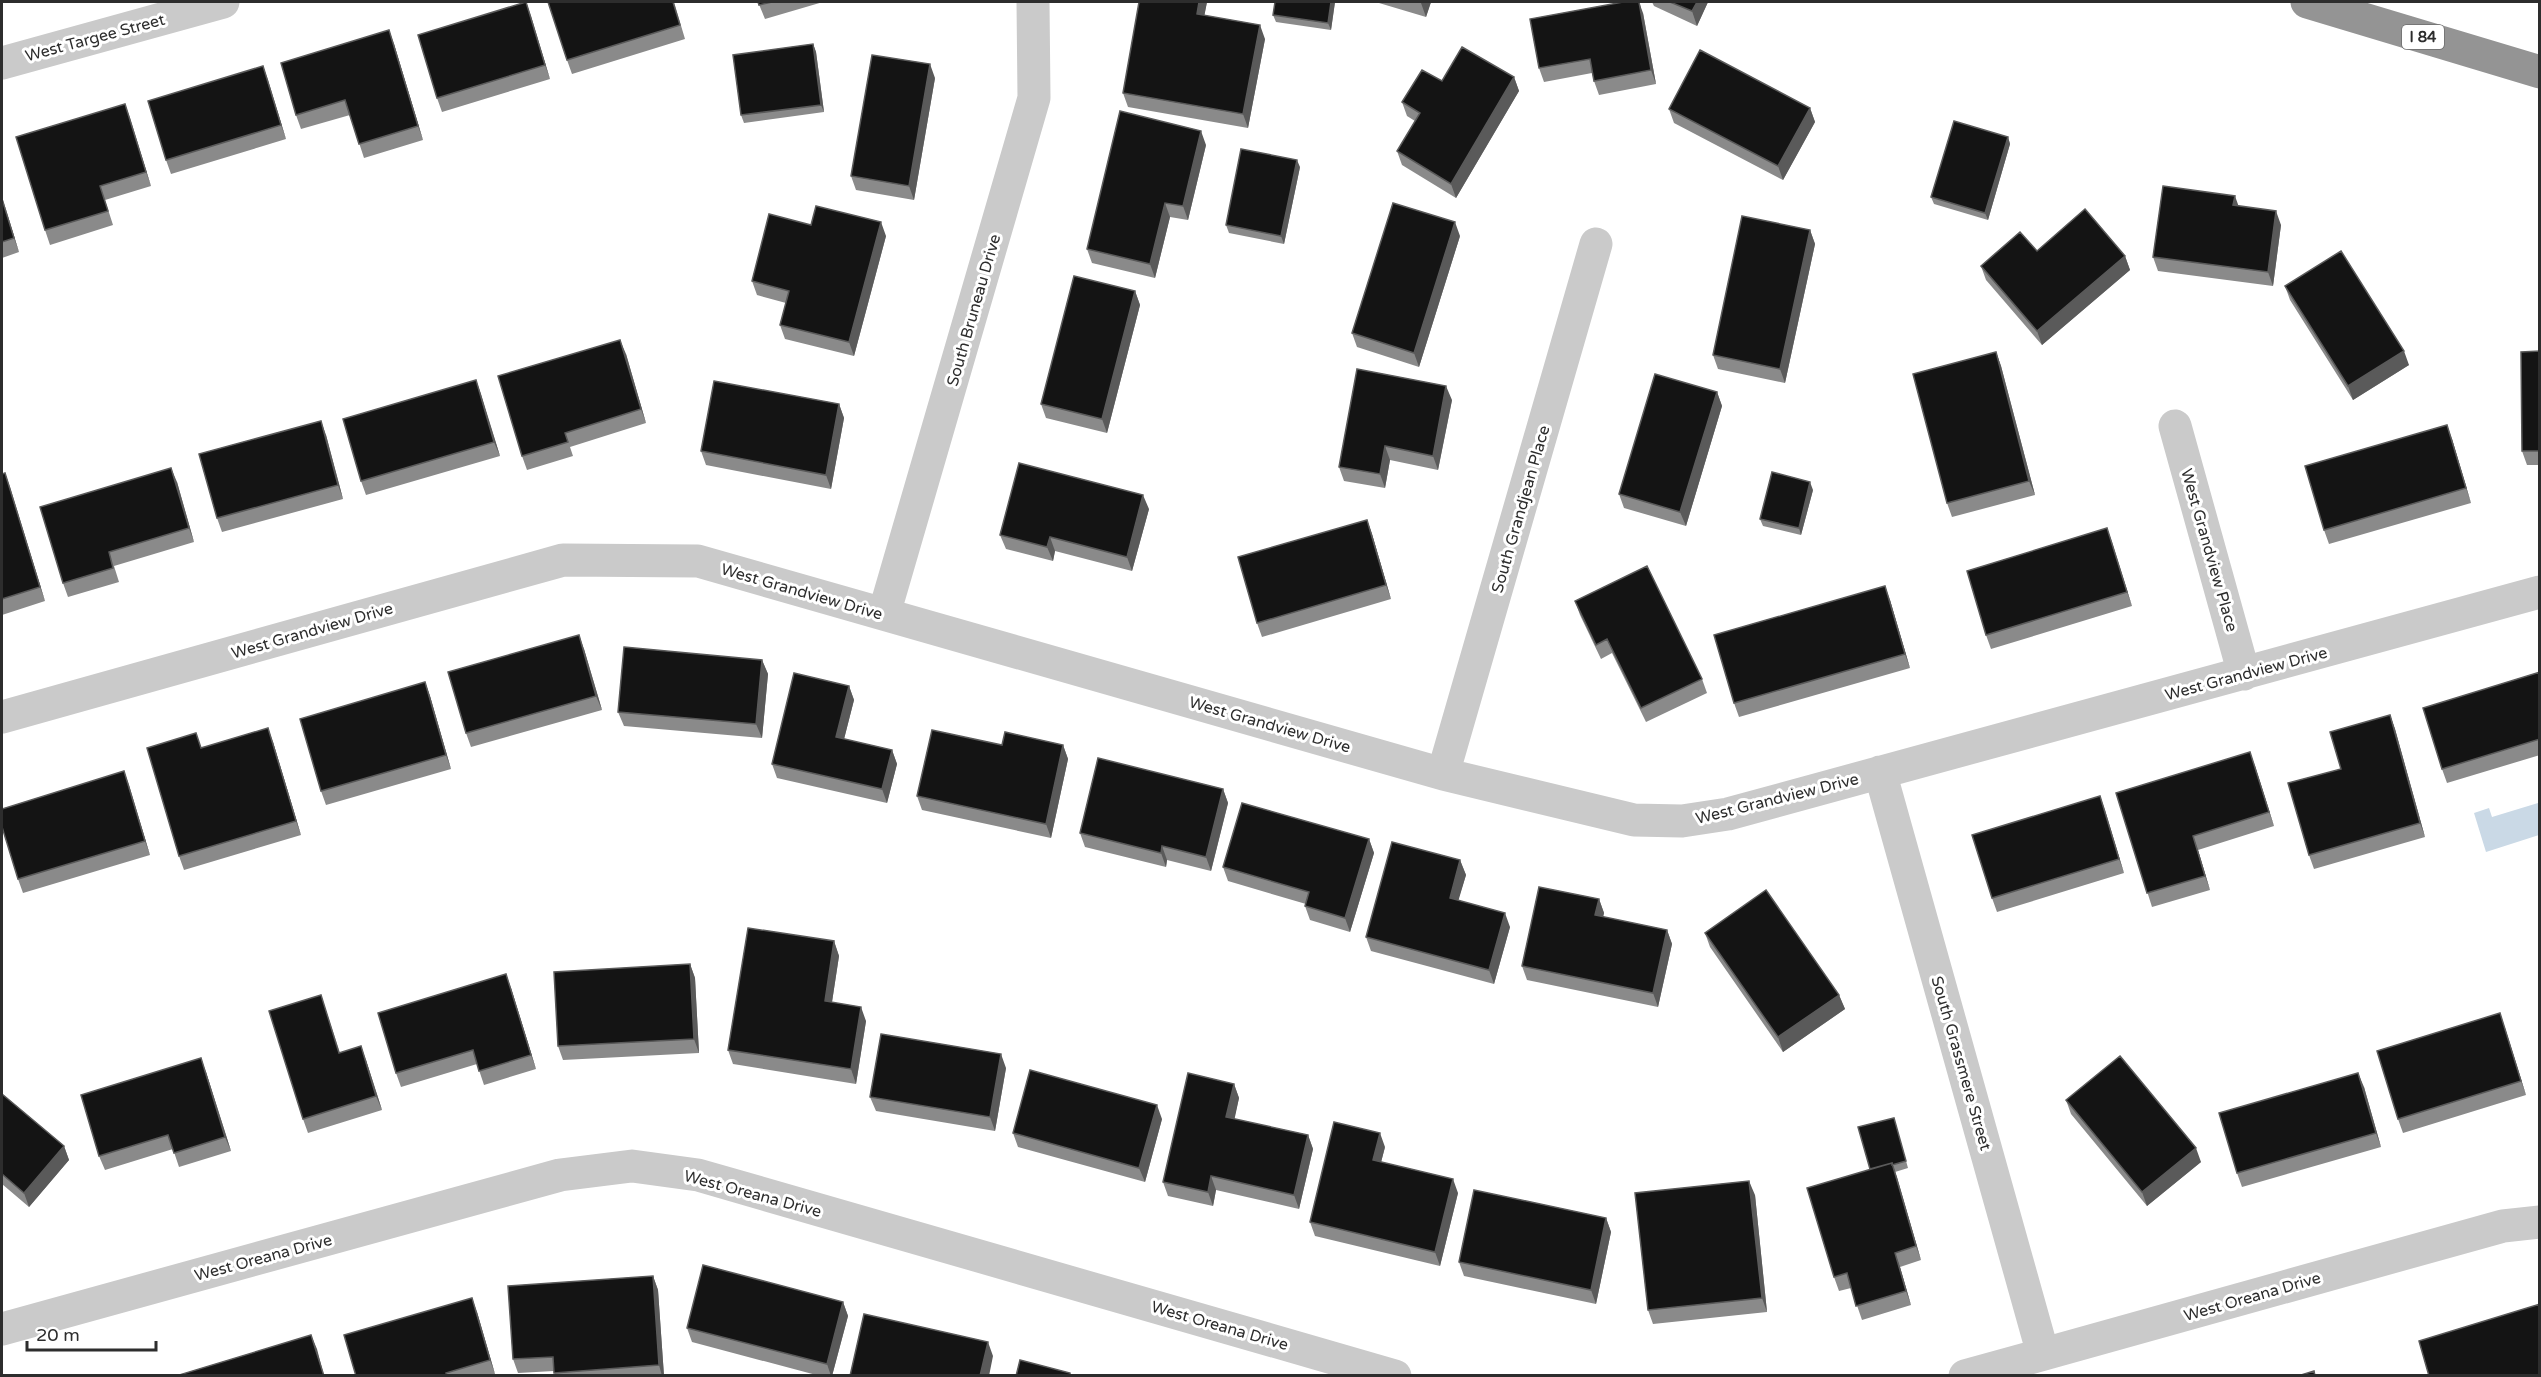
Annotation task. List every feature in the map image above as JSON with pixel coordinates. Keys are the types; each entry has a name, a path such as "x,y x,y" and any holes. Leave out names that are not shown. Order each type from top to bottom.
{"highway":[{"name":"I 84","path":"2307,2 2540,72"}],"street":[{"name":"West Targee Street","path":"2,63 223,2"},
{"name":"South Bruneau Drive","path":"884,614 1034,98 1033,2"},
{"name":"South Grandjean Place","path":"1443,774 1596,244"},
{"name":"West Grandview Place","path":"2175,426 2244,674"},
{"name":"West Grandview Drive","path":"2,717 563,560 698,561 1443,774 1634,820 1682,821 1728,814 2540,592"},
{"name":"South Grassmere Street","path":"1880,772 2043,1354"},
{"name":"West Oreana Drive","path":"2,1329 560,1175 632,1166 698,1175 1395,1376"},
{"name":"West Oreana Drive","path":"1965,1376 2503,1226 2540,1222"}],"water":[{"path":"2538,803 2539,835 2486,852 2474,813 2489,808 2492,817"}],"building":[{"path":"526,2 545,65 437,98 418,35"},
{"path":"548,2 673,2 680,25 567,60"},
{"path":"1139,2 1199,2 1197,14 1260,25 1243,114 1123,93"},
{"path":"1275,2 1331,2 1328,23 1273,15"},
{"path":"1623,2 1639,2 1651,70 1594,81 1590,59 1539,68 1530,19"},
{"path":"1670,2 1697,2 1692,11"},
{"path":"389,30 418,126 359,144 345,100 296,115 281,63"},
{"path":"813,44 821,105 741,115 733,55"},
{"path":"1462,47 1514,77 1451,184 1397,151 1420,113 1402,102 1422,70 1442,81"},
{"path":"1700,50 1810,108 1778,166 1669,109"},
{"path":"872,55 930,64 909,186 851,176"},
{"path":"263,66 281,125 166,160 148,101"},
{"path":"125,104 146,172 100,186 108,211 45,230 16,137"},
{"path":"1120,111 1201,131 1183,206 1165,203 1150,264 1087,249"},
{"path":"1954,121 2008,137 1985,213 1931,197"},
{"path":"1241,149 1297,160 1281,236 1226,225"},
{"path":"2163,186 2235,196 2233,205 2276,211 2268,272 2153,257"},
{"path":"2,199 14,238 2,242"},
{"path":"1393,203 1455,222 1414,353 1352,333"},
{"path":"816,206 881,222 849,342 780,325 789,291 752,281 769,214 811,225"},
{"path":"2085,209 2125,256 2037,331 1981,266 2020,232 2037,251"},
{"path":"1742,216 1810,230 1780,369 1713,355"},
{"path":"2341,251 2404,351 2348,386 2285,286"},
{"path":"1074,276 1135,291 1102,419 1041,404"},
{"path":"620,340 641,409 565,433 568,442 522,456 498,376"},
{"path":"2540,351 2540,451 2522,451 2521,352"},
{"path":"1996,352 2029,481 1947,503 1913,374"},
{"path":"1357,369 1446,386 1433,456 1385,446 1380,474 1339,467"},
{"path":"1655,374 1717,392 1680,512 1619,494"},
{"path":"476,380 494,442 361,481 343,419"},
{"path":"714,381 839,404 826,475 701,451"},
{"path":"321,421 338,485 217,518 199,454"},
{"path":"2447,425 2466,488 2324,530 2305,466"},
{"path":"1019,463 1143,495 1127,557 1050,537 1047,547 1000,535"},
{"path":"171,468 189,528 109,552 113,568 63,583 40,507"},
{"path":"1772,472 1810,482 1799,528 1760,519"},
{"path":"5,473 40,587 2,599 2,474"},
{"path":"1367,520 1386,585 1257,623 1238,557"},
{"path":"2107,528 2127,592 1986,635 1967,571"},
{"path":"1647,566 1702,679 1641,708 1607,639 1596,645 1575,601"},
{"path":"1885,586 1905,654 1734,703 1714,635"},
{"path":"579,635 596,696 466,733 448,672"},
{"path":"624,647 762,660 756,724 618,712"},
{"path":"2540,672 2540,739 2442,769 2423,708"},
{"path":"794,673 849,686 836,737 892,750 882,789 772,764"},
{"path":"425,682 446,755 321,791 300,719"},
{"path":"2390,715 2420,823 2309,855 2288,783 2341,769 2330,732"},
{"path":"268,728 296,821 179,856 147,748 196,733 201,748"},
{"path":"932,730 1002,745 1005,732 1063,745 1046,824 917,796"},
{"path":"2250,752 2269,812 2193,836 2205,876 2147,893 2116,793"},
{"path":"1098,758 1223,789 1206,857 1162,846 1161,853 1080,833"},
{"path":"124,771 145,841 18,879 2,827 2,809"},
{"path":"2100,796 2119,859 1992,898 1972,835"},
{"path":"1242,803 1369,839 1345,918 1305,906 1309,892 1223,867"},
{"path":"1392,842 1460,860 1450,898 1505,913 1489,970 1366,937"},
{"path":"1539,887 1599,899 1595,915 1667,930 1653,993 1522,966"},
{"path":"1766,890 1839,995 1778,1037 1705,933"},
{"path":"748,928 834,941 825,1001 861,1007 851,1069 728,1050"},
{"path":"690,964 694,1039 558,1046 554,972"},
{"path":"506,974 531,1055 479,1071 473,1050 396,1073 378,1013"},
{"path":"321,995 339,1053 361,1046 376,1096 303,1119 269,1011"},
{"path":"2500,1013 2521,1081 2398,1119 2377,1051"},
{"path":"881,1034 1001,1054 990,1117 870,1097"},
{"path":"2120,1056 2196,1148 2142,1192 2066,1100"},
{"path":"201,1058 225,1137 174,1153 168,1135 99,1156 81,1095"},
{"path":"1030,1070 1157,1105 1139,1168 1013,1133"},
{"path":"1188,1073 1234,1084 1226,1117 1308,1135 1294,1195 1211,1176 1208,1192 1163,1182"},
{"path":"2358,1073 2376,1133 2237,1173 2219,1113"},
{"path":"2,1094 64,1146 24,1193 2,1174"},
{"path":"1894,1118 1906,1161 1870,1169 1858,1127"},
{"path":"1334,1122 1380,1133 1373,1160 1453,1179 1435,1252 1310,1222"},
{"path":"1892,1163 1916,1246 1895,1253 1906,1291 1856,1306 1847,1273 1834,1277 1807,1188"},
{"path":"1749,1181 1762,1298 1648,1310 1635,1193"},
{"path":"1474,1190 1606,1218 1591,1290 1459,1262"},
{"path":"703,1265 843,1302 827,1364 687,1328"},
{"path":"653,1276 659,1365 554,1373 553,1357 513,1359 508,1286"},
{"path":"472,1298 490,1360 446,1373 447,1376 356,1376 344,1335"},
{"path":"2540,1304 2540,1374 2535,1376 2429,1376 2419,1341"},
{"path":"864,1314 988,1342 980,1376 850,1376"},
{"path":"311,1335 324,1376 179,1375"},
{"path":"1020,1360 1070,1373 1070,1376 1016,1376"},
{"path":"2314,1371 2315,1376 2298,1376"}]}
